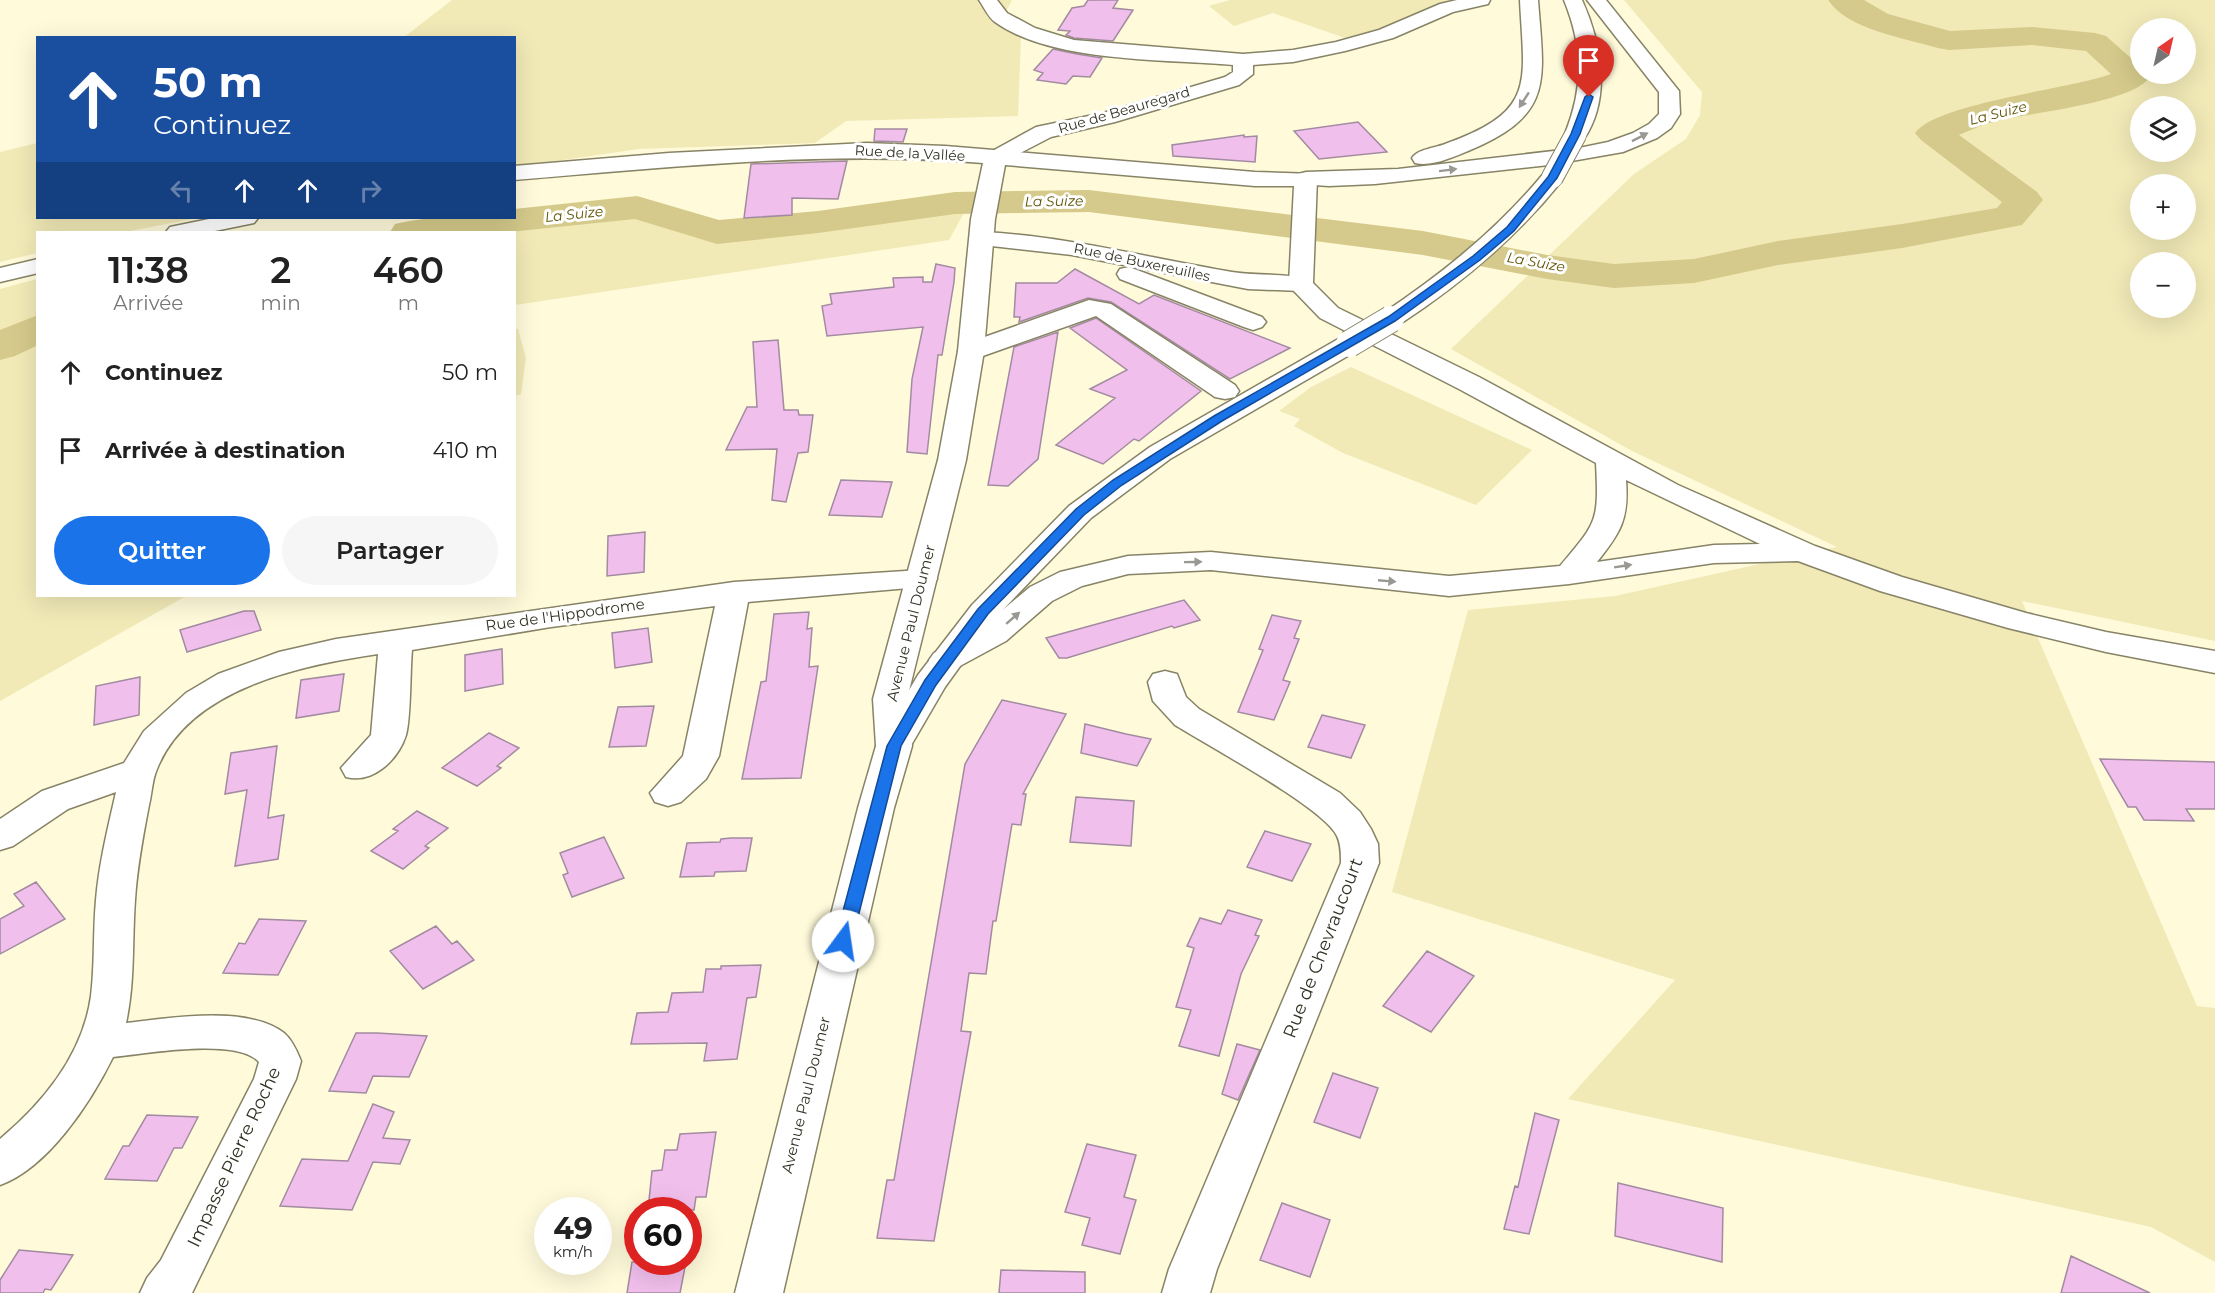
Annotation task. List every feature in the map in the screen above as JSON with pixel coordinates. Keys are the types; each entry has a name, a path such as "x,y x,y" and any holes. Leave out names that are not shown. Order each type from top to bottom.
{"main road":[{"path":"988,0 1000,16 1028,32 1072,46 1243,60 1293,56 1338,47 1386,34 1447,8 1481,0"},
{"path":"1306,179 1380,168 1454,151 1499,128 1521,105 1533,85 1529,0"},
{"path":"894,746 946,660 983,612 1080,512 1160,453 1391,319 1483,253 1510,229 1552,178 1585,113 1593,79 1587,37 1573,0"},
{"path":"1306,179 1398,177 1539,161 1625,145 1657,128 1668,118 1672,106 1669,91 1596,0"},
{"name":"Rue de Beauregard","path":"995,159 1044,132 1108,118 1232,81 1243,74 1243,60"},
{"name":"Rue de la Vallée","path":"516,173 605,164 823,150 903,151 1255,179 1306,179"},
{"name":"Avenue Paul Doumer","path":"759,1293 876,808 894,746 890,699 952,460 971,351 982,229 995,159"},
{"path":"1306,179 1301,284 1329,313 1469,383 1610,462 1804,553 1891,584 2019,621 2106,642 2215,662"},
{"path":"183,231 241,219"},
{"name":"Rue de Buxereuilles","path":"982,229 1114,255 1233,282 1301,284"},
{"path":"1114,255 1119,268 1134,276 1253,322"},
{"path":"0,275 36,266"},
{"path":"971,351 1089,308 1102,309 1225,392"},
{"path":"1569,574 1605,532 1613,507 1610,462"},
{"path":"946,660 994,634 1041,594 1071,579 1128,565 1211,561 1449,586 1569,574 1714,554 1804,553"},
{"name":"Rue de l'Hippodrome","path":"0,1166 45,1125 66,1098 99,1042 111,996 117,884 138,771 144,756 166,727 184,711 231,681 302,656 565,614 734,592 921,579"},
{"path":"668,793 693,770 700,756 734,592"},
{"path":"359,768 376,754 388,735 396,642"},
{"name":"Rue de Chevraucourt","path":"1165,682 1170,701 1187,717 1327,802 1345,817 1357,837 1361,851 1360,863 1193,1269 1186,1293"},
{"path":"0,837 55,800 138,771"},
{"name":"Impasse Pierre Roche","path":"99,1042 207,1034 242,1036 265,1042 275,1051 280,1061 275,1079 178,1275 164,1293"}],"shaded area":[{"path":"452,0 1012,0 1004,15 1021,37 1018,116 846,121 815,143 639,149 516,167 516,36 406,36"},
{"path":"1230,0 1466,0 1383,31 1351,40 1273,13 1234,26 1209,6"},
{"path":"1624,0 2215,0 2215,641 2022,601 2197,1006 2215,1008 2215,1262 2151,1227 1568,1099 1675,980 1392,892 1468,610 1615,596 1837,547 1632,451 1451,349 1634,174 1686,139 1700,115 1702,92"},
{"path":"36,143 36,219 192,219 130,231 36,231 36,253 0,262 0,152"},
{"path":"965,211 949,240 516,305 516,231 475,231 617,214 686,232"},
{"path":"36,279 36,597 184,597 0,701 0,289"},
{"path":"516,329 518,329 526,358 521,394 516,396"},
{"path":"1351,367 1532,450 1476,505 1343,453 1294,426 1300,419 1279,411 1311,387"}],"building":[{"path":"1088,0 1118,0 1113,8 1133,10 1113,41 1074,38 1066,35 1070,31 1058,30 1072,8 1084,6"},
{"path":"1053,49 1102,58 1090,77 1073,76 1066,84 1037,80 1043,73 1034,70"},
{"path":"1358,122 1387,152 1319,159 1294,131"},
{"path":"875,129 907,129 903,142 874,141"},
{"path":"1244,135 1244,137 1257,136 1255,162 1173,156 1172,145"},
{"path":"847,161 838,199 792,198 792,215 744,218 751,164"},
{"path":"936,264 955,268 954,282 942,355 938,355 927,454 907,452 912,379 923,327 827,336 822,306 832,304 830,294 894,287 893,278 923,277 923,282 932,282"},
{"path":"1075,269 1139,304 1154,295 1290,348 1230,379 1111,302 1088,298 1019,322 1020,317 1014,317 1016,283 1057,283"},
{"path":"1096,318 1201,391 1139,441 1134,439 1103,464 1056,445 1115,398 1090,389 1127,370 1070,328"},
{"path":"1058,332 1038,459 1008,486 988,485 1014,347"},
{"path":"778,340 784,410 798,410 799,415 813,415 808,452 798,453 786,502 772,500 777,449 726,450 747,407 757,407 753,342"},
{"path":"841,480 892,482 882,517 829,515"},
{"path":"645,532 644,572 607,576 608,536"},
{"path":"1184,600 1200,620 1174,628 1172,626 1067,658 1059,658 1046,638"},
{"path":"244,611 254,611 261,630 187,652 180,630"},
{"path":"809,612 807,629 812,628 809,667 818,666 801,778 742,779 761,682 766,681 774,614"},
{"path":"1272,615 1301,621 1294,638 1299,639 1283,680 1290,682 1274,720 1238,712 1263,650 1259,649"},
{"path":"648,628 652,662 615,668 612,633"},
{"path":"502,649 503,684 465,691 465,655"},
{"path":"344,674 339,711 296,718 301,680"},
{"path":"140,677 139,715 94,725 96,686"},
{"path":"1002,700 1066,714 1023,794 1026,794 1021,825 1012,824 996,921 993,921 986,974 969,973 961,1031 971,1032 934,1241 877,1238 887,1180 894,1180 965,764"},
{"path":"654,706 646,746 609,747 618,707"},
{"path":"1322,715 1365,725 1351,758 1308,747"},
{"path":"1085,724 1151,739 1137,766 1081,753"},
{"path":"489,733 519,748 497,766 501,768 477,786 442,768"},
{"path":"277,746 268,818 284,815 278,859 235,866 247,790 225,794 231,753"},
{"path":"2100,759 2215,762 2215,809 2186,809 2194,821 2144,820 2136,807 2128,807"},
{"path":"1076,797 1134,801 1131,846 1070,842"},
{"path":"417,811 448,828 425,846 429,848 403,869 371,851 398,831 393,829"},
{"path":"1265,831 1311,844 1292,881 1247,867"},
{"path":"604,837 624,878 572,897 563,875 568,873 560,853"},
{"path":"752,838 746,871 715,872 714,876 680,877 687,843 720,842 721,839"},
{"path":"36,882 65,919 0,954 0,919 24,906 14,894"},
{"path":"1228,910 1262,920 1255,935 1259,936 1241,974 1219,1056 1179,1046 1191,1010 1176,1007 1194,948 1187,946 1200,918 1221,924"},
{"path":"259,919 306,921 278,975 223,973 239,943 245,944"},
{"path":"436,926 452,944 457,941 474,960 423,989 390,951"},
{"path":"1427,951 1474,976 1431,1032 1383,1006"},
{"path":"761,965 756,997 747,998 737,1059 704,1061 707,1043 631,1044 637,1013 668,1012 672,993 703,992 706,969 721,969 721,966"},
{"path":"356,1033 427,1036 409,1077 373,1076 366,1093 329,1091"},
{"path":"1237,1044 1260,1050 1238,1100 1222,1094"},
{"path":"1333,1073 1378,1088 1360,1138 1314,1122"},
{"path":"373,1104 394,1112 383,1138 410,1140 400,1164 373,1162 352,1210 280,1206 302,1159 348,1161"},
{"path":"1535,1113 1559,1120 1529,1234 1504,1229 1515,1186 1518,1187"},
{"path":"147,1115 198,1117 182,1148 174,1148 157,1181 105,1179 123,1146 129,1146"},
{"path":"716,1132 706,1197 649,1197 652,1171 662,1170 665,1150 677,1150 680,1134"},
{"path":"1087,1144 1136,1155 1124,1197 1136,1200 1120,1254 1082,1245 1090,1218 1065,1212"},
{"path":"1618,1183 1723,1208 1722,1262 1615,1236"},
{"path":"1282,1203 1330,1220 1310,1277 1260,1260"},
{"path":"19,1250 73,1255 51,1290 45,1289 43,1293 0,1293 0,1280"},
{"path":"2071,1256 2150,1293 2061,1293"},
{"path":"1001,1270 1085,1272 1085,1293 999,1293"},
{"path":"630,1275 683,1275 680,1293 627,1293"}],"waterway":[{"name":"La Suize","path":"418,231 637,207 717,232 818,222 955,203 1089,201 1423,243 1547,267 1614,276 1694,271 1778,253 1902,236 2009,217 2024,200 1933,133 1979,115 2097,91 2134,77 2095,43 2032,36 1949,41 1877,21 1843,0"},
{"name":"La Suize","path":"0,347 36,329"}],"route":[{"path":"843,941 894,746 930,683 983,612 1080,512 1117,483 1160,453 1391,319 1432,293 1477,258 1510,229 1552,178 1576,134 1589,97"}]}
